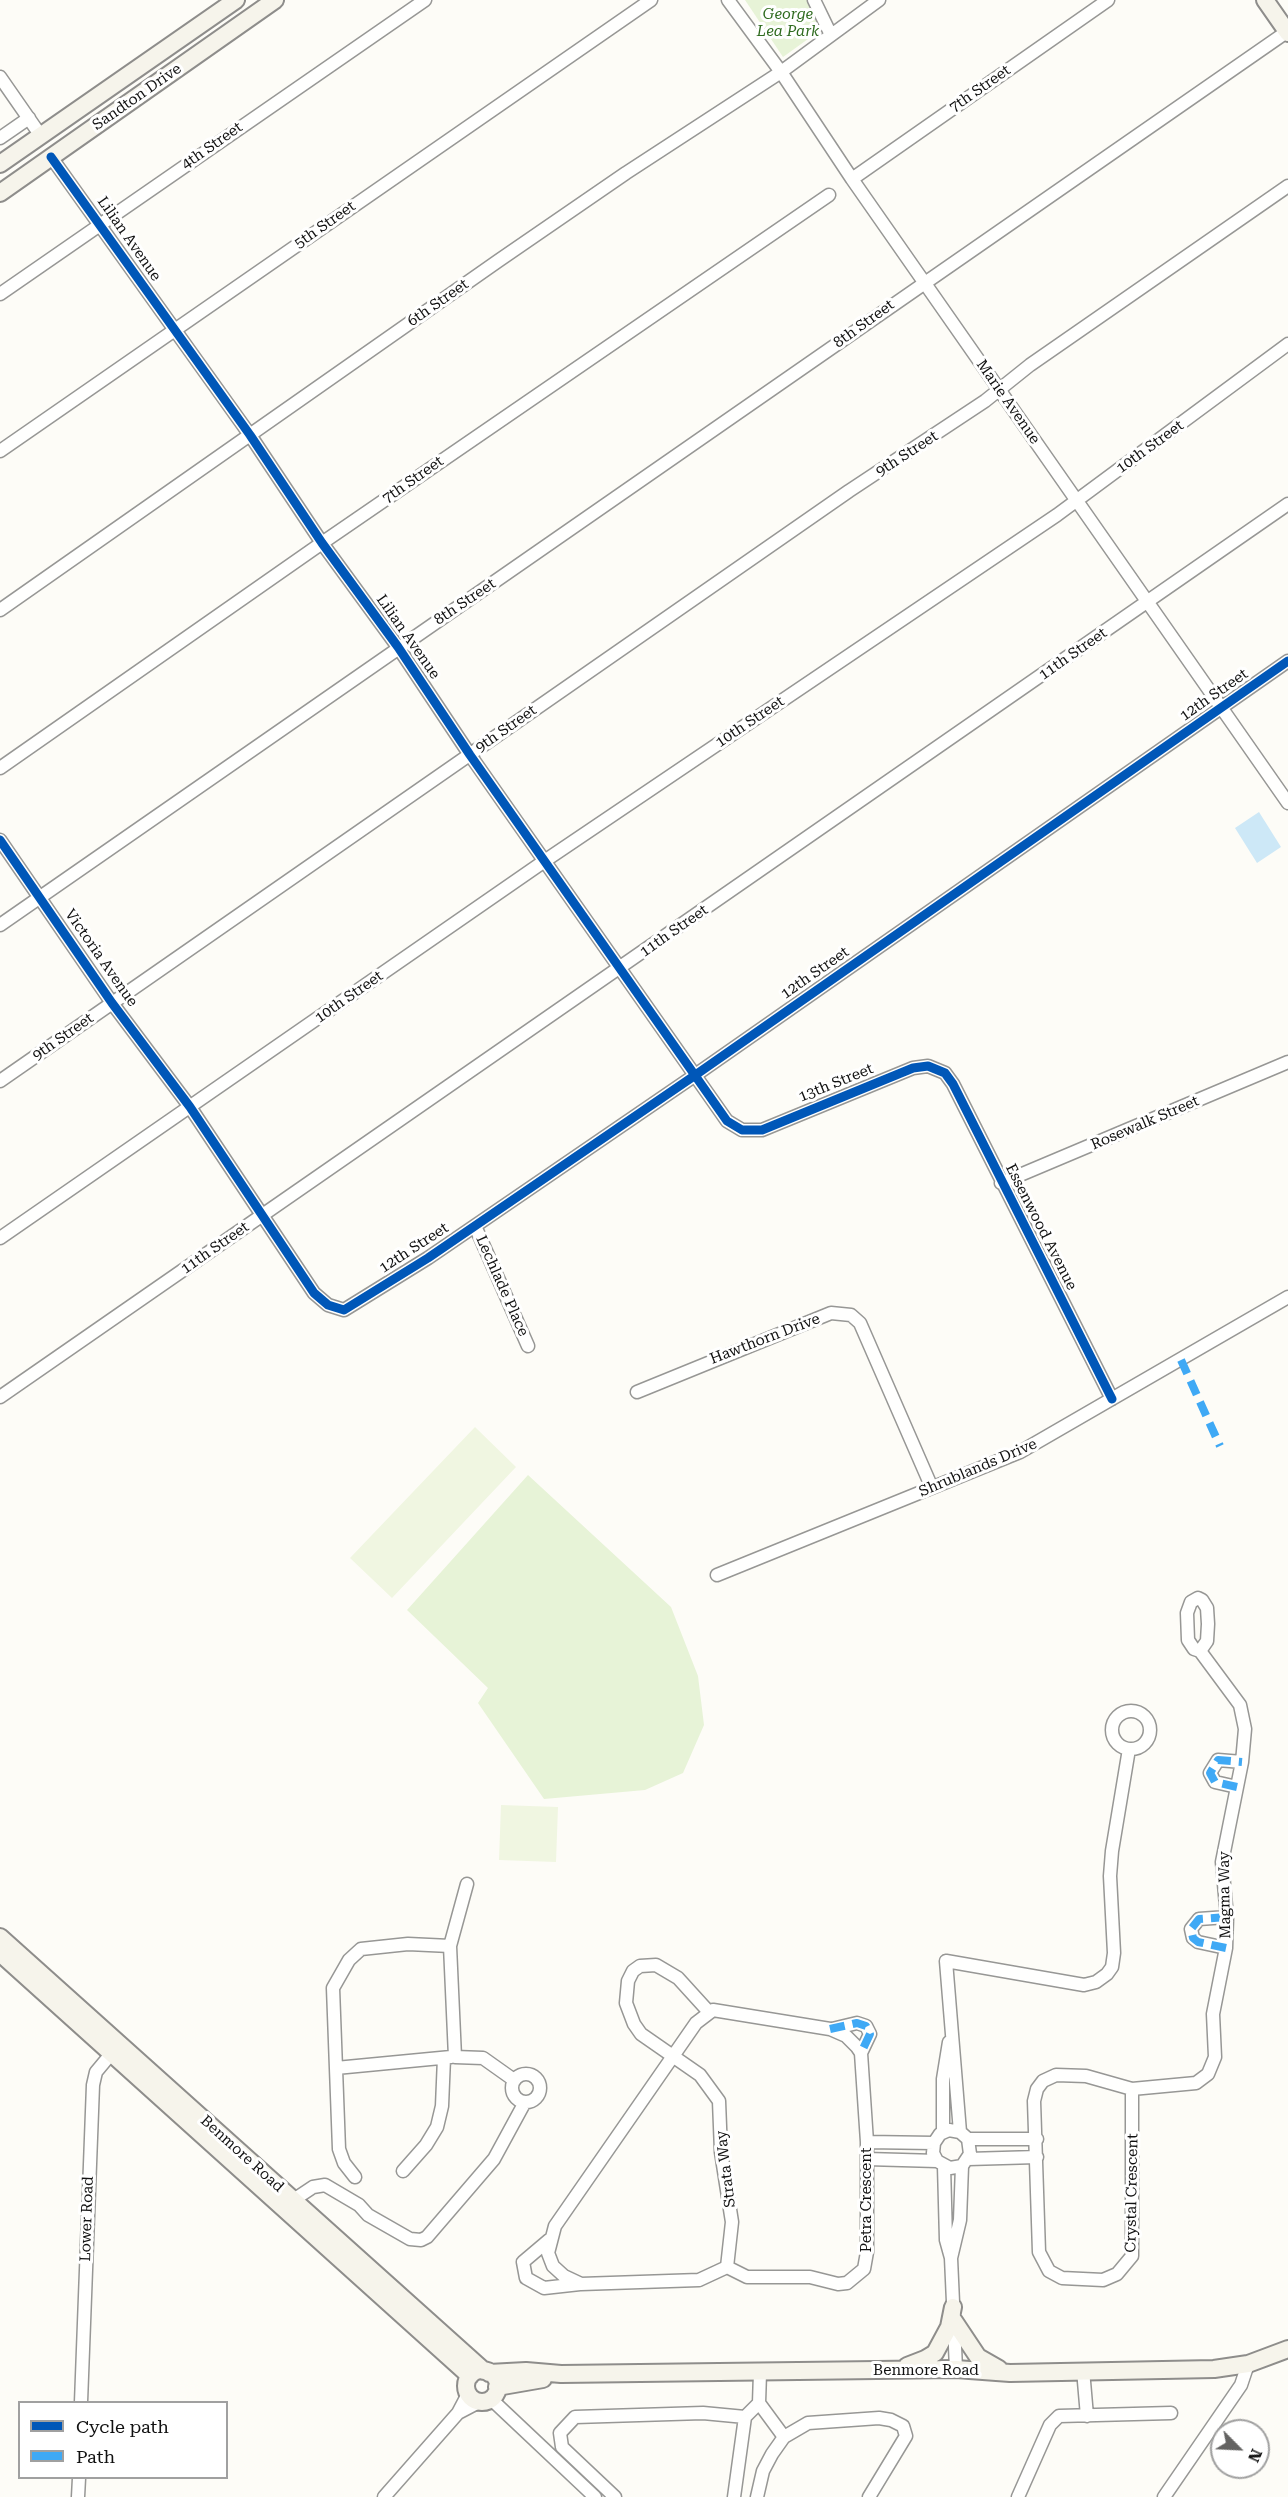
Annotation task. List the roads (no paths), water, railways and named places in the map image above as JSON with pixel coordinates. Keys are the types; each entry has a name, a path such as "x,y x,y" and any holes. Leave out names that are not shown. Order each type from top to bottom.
{"street":[{"name":"Sandton Drive","path":"0,164 236,0"},
{"name":"Sandton Drive","path":"0,193 275,0"},
{"name":"4th Street","path":"0,294 425,0"},
{"name":"5th Street","path":"0,451 651,0"},
{"name":"Marie Avenue","path":"728,0 781,72 852,178 1288,803"},
{"path":"814,0 830,33"},
{"name":"6th Street","path":"0,610 626,173 781,72 830,33 879,0"},
{"name":"7th Street","path":"852,178 1108,0"},
{"path":"925,283 1288,32 1265,0"},
{"path":"0,77 41,136"},
{"path":"0,138 29,118"},
{"name":"Lilian Avenue","path":"51,157 250,435 322,543 398,647 470,755 546,860 694,1076 727,1121 742,1131"},
{"path":"1000,389 1030,365 1288,186"},
{"name":"7th Street","path":"0,768 322,543 829,195"},
{"name":"8th Street","path":"0,925 398,647 536,554 900,298 925,283"},
{"name":"10th Street","path":"190,1107 546,860 1077,500 1197,414 1288,344"},
{"name":"9th Street","path":"0,1081 849,491 1000,389"},
{"name":"11th Street","path":"0,1397 1288,504"},
{"name":"12th Street","path":"263,1215 319,1299 340,1310 355,1304 475,1226 694,1076 1288,661"},
{"name":"Victoria Avenue","path":"0,840 112,1003 190,1107"},
{"name":"Rosewalk Street","path":"1001,1183 1288,1062"},
{"name":"13th Street","path":"742,1131 762,1130 913,1068 928,1066 942,1070"},
{"name":"Essenwood Avenue","path":"942,1070 953,1084 1112,1399"},
{"path":"0,1238 190,1107 231,1172 263,1215"},
{"name":"Lechlade Place","path":"475,1226 528,1346"},
{"name":"Shrublands Drive","path":"717,1575 1037,1443 1288,1297"},
{"name":"Hawthorn Drive","path":"637,1392 831,1313 851,1315 860,1323 932,1488"},
{"name":"Magma Way","path":"1132,2089 1196,2083 1208,2074 1215,2057 1214,2014 1226,1948 1227,1917 1222,1862 1242,1762 1245,1729 1243,1713 1227,1685 1200,1651"},
{"path":"951,2258 960,2220 965,2162 971,2149 964,2135 950,2035 946,1961 1084,1986 1096,1982 1107,1974 1112,1967 1114,1953 1110,1876 1112,1851 1129,1749"},
{"path":"1237,1787 1215,1782 1210,1773 1218,1760 1242,1762"},
{"path":"403,2171 426,2145 437,2127 442,2106 449,2057 450,1947 466,1884"},
{"path":"1226,1948 1198,1942 1192,1938 1191,1929 1198,1919 1227,1917"},
{"name":"Benmore Road","path":"0,1937 115,2049"},
{"path":"355,2177 344,2163 339,2149 333,1988 356,1953 371,1947 388,1945 450,1947"},
{"name":"Benmore Road","path":"0,1953 115,2049 288,2204 482,2386 561,2374 956,2369 1010,2373 1214,2369 1248,2364 1288,2349"},
{"path":"674,2055 641,2034 634,2024 626,2002 626,1990 633,1971 640,1966 648,1965 666,1969 678,1978 708,2011"},
{"path":"581,2284 564,2276 553,2266 548,2253 549,2240 561,2216 696,2023 708,2011 730,2011 830,2029 846,2036 861,2053"},
{"name":"Petra Crescent","path":"727,2267 747,2277 810,2277 838,2284 848,2283 857,2277 866,2260 867,2142 861,2053 870,2034 866,2026 857,2023 830,2029"},
{"path":"950,2035 943,2079 943,2132 934,2143 933,2152 940,2164 946,2240 951,2258 956,2369"},
{"name":"Lower Road","path":"81,2401 93,2085 96,2072 115,2049"},
{"name":"Strata Way","path":"674,2055 700,2075 719,2101 721,2152 732,2222 727,2267"},
{"path":"336,2068 449,2057 483,2058 514,2080"},
{"path":"288,2204 313,2187 325,2185 359,2205 372,2208 395,2228 416,2241 427,2236 494,2159 525,2102 537,2097 541,2088 538,2079 526,2073 514,2080"},
{"name":"Crystal Crescent","path":"1086,2076 1132,2089 1134,2243 1132,2256 1117,2274 1104,2280 1091,2282 1062,2278 1050,2271 1043,2262 1038,2235 1037,2139 1034,2102 1037,2089 1048,2077 1086,2076"},
{"path":"514,2080 513,2094 525,2102"},
{"path":"943,2132 1037,2139"},
{"path":"867,2142 934,2143"},
{"path":"867,2159 940,2164 956,2168 965,2162 1037,2157"},
{"path":"549,2240 523,2262 526,2278 544,2288 581,2284 699,2280 727,2267"},
{"path":"894,2370 925,2360 935,2353 949,2327 953,2314"},
{"path":"953,2314 978,2357 1010,2373"},
{"path":"1164,2497 1241,2385 1248,2364"},
{"path":"1083,2370 1087,2416"},
{"path":"760,2373 759,2403 784,2437"},
{"path":"384,2497 482,2386 595,2497"},
{"path":"734,2497 745,2417 759,2403"},
{"path":"615,2497 562,2447 560,2433 575,2416 703,2413 745,2417"},
{"path":"1018,2497 1054,2419 1064,2415 1171,2413"},
{"path":"757,2497 771,2454 784,2437 816,2421 879,2418 903,2426 906,2436 869,2497"},
{"path":"78,2497 79,2479"}],"water":[{"path":"1259,812 1281,847 1257,863 1235,828"}],"park label":[{"name":"George Lea Park","path":"788,24"}]}
